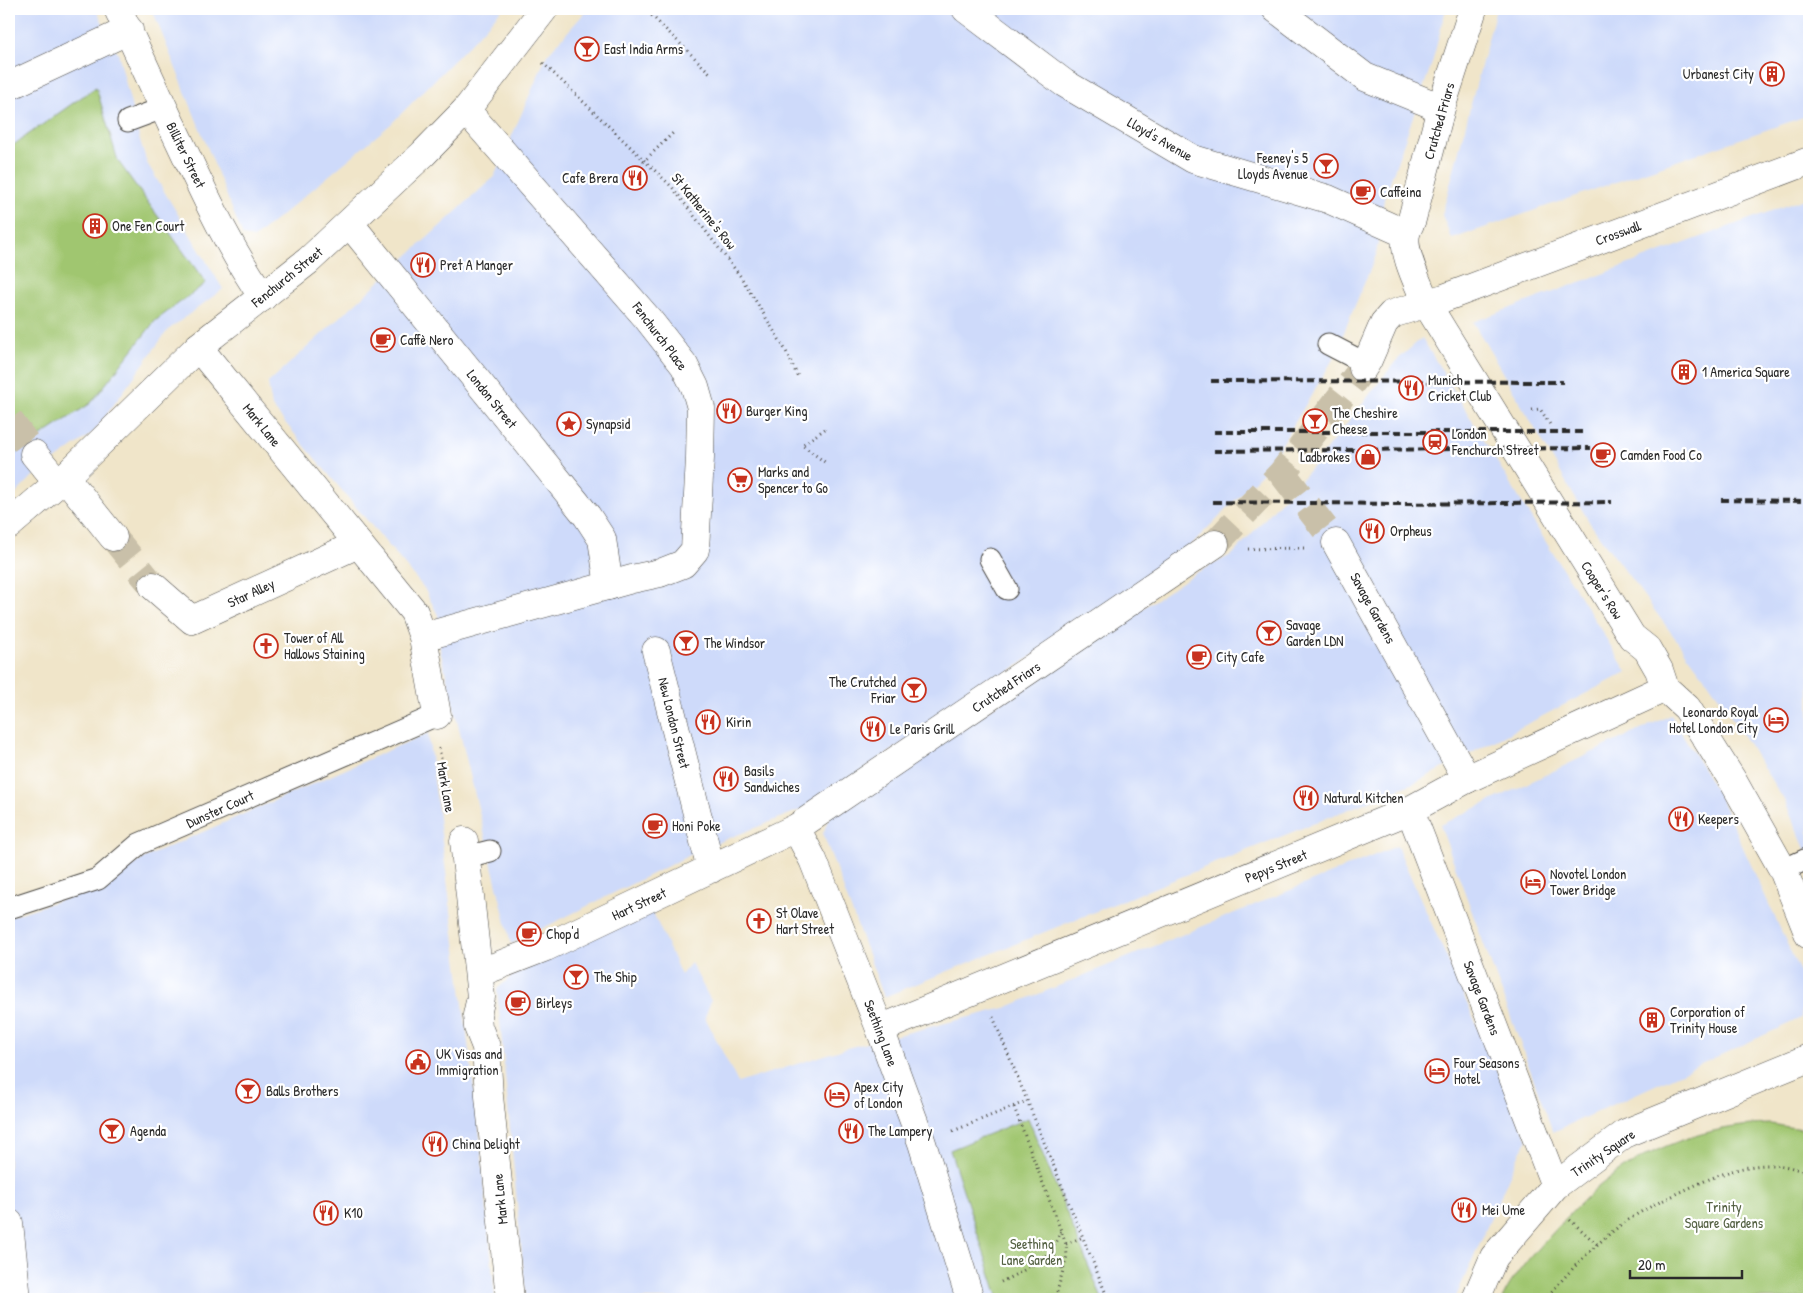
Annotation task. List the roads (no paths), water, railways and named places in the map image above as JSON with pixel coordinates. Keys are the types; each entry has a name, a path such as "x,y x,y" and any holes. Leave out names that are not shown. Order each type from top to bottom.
{"street":[{"name":"Fenchurch Street","path":"9,525 61,480 198,347 308,261 350,224 423,154 466,110 544,9"},
{"name":"Lloyd's Avenue","path":"966,9 1064,83 1194,159 1328,199 1406,234"},
{"path":"1276,9 1365,77 1441,108"},
{"name":"Crutched Friars","path":"1406,234 1412,219 1441,108 1473,9"},
{"path":"9,86 124,20"},
{"name":"Billiter Street","path":"124,20 168,118 226,238 263,297"},
{"name":"Fenchurch Place","path":"466,110 648,318 684,365 695,387 701,408 695,550 683,564 660,573 621,583"},
{"name":"Crosswall","path":"1426,303 1809,161"},
{"name":"London Street","path":"350,224 587,516 602,539 621,583"},
{"name":"Cooper's Row","path":"1406,234 1410,262 1426,303 1632,637 1647,649 1659,670 1665,688 1687,708 1733,781 1783,870"},
{"path":"1365,364 1384,324 1392,314 1426,303"},
{"name":"Mark Lane","path":"198,347 414,612 424,637 437,716"},
{"path":"34,454 113,536"},
{"name":"Star Alley","path":"153,586 192,620 358,544"},
{"name":"Savage Gardens","path":"1337,545 1467,779"},
{"name":"Crutched Friars","path":"796,828 1042,653 1211,547"},
{"path":"424,637 621,583"},
{"name":"New London Street","path":"656,651 711,869"},
{"name":"Pepys Street","path":"880,1029 1410,810 1467,779 1665,688"},
{"name":"Savage Gardens","path":"1410,810 1555,1186"},
{"name":"Hart Street","path":"479,973 546,947 796,828"},
{"name":"Seething Lane","path":"796,828 813,860 880,1029 922,1143 970,1299"},
{"name":"Mark Lane","path":"473,850 480,996 477,1015 478,1027 486,1047 489,1096 510,1299"},
{"path":"1783,870 1809,935"},
{"name":"Trinity Square","path":"1476,1299 1494,1257 1555,1186 1626,1133 1809,1058"},
{"path":"9,1223 17,1299"}],"lane":[{"path":"128,121 168,118"},
{"path":"1328,344 1365,364"},
{"path":"990,559 1007,590"},
{"name":"Dunster Court","path":"9,908 98,879 140,844 437,716"},
{"path":"1783,870 1809,858"}],"tunnel":[{"path":"1215,544 1282,473 1363,368"},
{"path":"9,420 34,454"},
{"path":"1282,473 1336,543"},
{"path":"113,537 153,586"}],"railway":[{"path":"1211,381 1563,382"},
{"path":"1214,432 1584,432"},
{"path":"1214,451 1591,448"},
{"path":"1721,500 1809,501"},
{"path":"1213,502 1400,504 1612,502"}],"place":[{"name":"East India Arms","path":"587,49"},
{"name":"Urbanest City","path":"1772,74"},
{"name":"Feeney's 5 Lloyds Avenue","path":"1326,166"},
{"name":"Cafe Brera","path":"635,178"},
{"name":"Caffeina","path":"1363,192"},
{"name":"One Fen Court","path":"95,226"},
{"name":"Pret A Manger","path":"423,265"},
{"name":"Caffè Nero","path":"383,340"},
{"name":"1 America Square","path":"1684,372"},
{"name":"Munich Cricket Club","path":"1411,388"},
{"name":"Burger King","path":"729,411"},
{"name":"The Cheshire Cheese","path":"1315,421"},
{"name":"Synapsid","path":"569,424"},
{"name":"London Fenchurch Street","path":"1435,442"},
{"name":"Camden Food Co","path":"1603,455"},
{"name":"Ladbrokes","path":"1368,457"},
{"name":"Marks and Spencer to Go","path":"740,480"},
{"name":"Orpheus","path":"1372,531"},
{"name":"Savage Garden LDN","path":"1269,633"},
{"name":"The Windsor","path":"686,643"},
{"name":"Tower of All Hallows Staining","path":"266,646"},
{"name":"City Cafe","path":"1199,657"},
{"name":"The Crutched Friar","path":"914,690"},
{"name":"Leonardo Royal Hotel London City","path":"1776,720"},
{"name":"Kirin","path":"708,722"},
{"name":"Le Paris Grill","path":"873,729"},
{"name":"Basils Sandwiches","path":"726,779"},
{"name":"Natural Kitchen","path":"1306,798"},
{"name":"Keepers","path":"1681,819"},
{"name":"Honi Poke","path":"655,826"},
{"name":"Novotel London Tower Bridge","path":"1533,882"},
{"name":"St Olave Hart Street","path":"759,921"},
{"name":"Chop'd","path":"529,934"},
{"name":"The Ship","path":"576,977"},
{"name":"Birleys","path":"518,1003"},
{"name":"Corporation of Trinity House","path":"1652,1020"},
{"name":"UK Visas and Immigration","path":"418,1062"},
{"name":"Four Seasons Hotel","path":"1437,1071"},
{"name":"Balls Brothers","path":"248,1091"},
{"name":"Apex City of London","path":"837,1095"},
{"name":"Agenda","path":"112,1131"},
{"name":"The Lampery","path":"851,1131"},
{"name":"China Delight","path":"435,1144"},
{"name":"Mei Ume","path":"1464,1210"},
{"name":"K10","path":"326,1213"}],"park label":[{"name":"Trinity Square Gardens","path":"1724,1216"},
{"name":"Seething Lane Garden","path":"1032,1252"}]}
